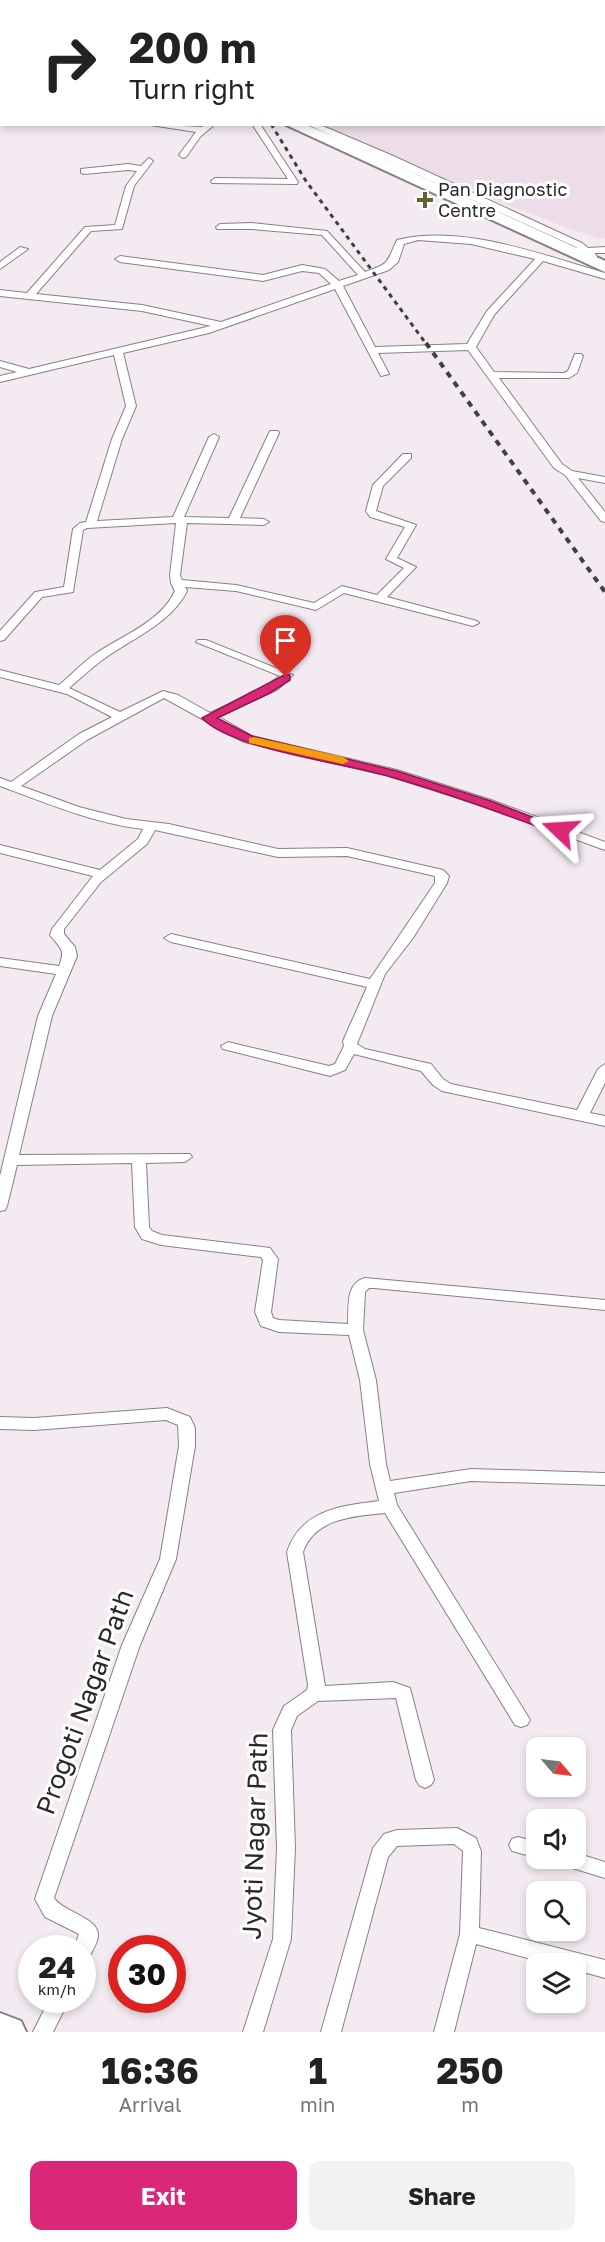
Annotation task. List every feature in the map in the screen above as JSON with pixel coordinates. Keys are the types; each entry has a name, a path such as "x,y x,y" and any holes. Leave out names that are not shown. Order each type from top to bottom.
{"main road":[{"path":"296,126 554,244 588,256 605,267"},
{"path":"0,2028 10,2032"}],"street":[{"path":"187,126 207,127"},
{"path":"215,181 294,182 257,126"},
{"path":"315,126 394,159 579,245 588,256 605,250"},
{"path":"183,155 207,127"},
{"path":"28,297 88,229 119,227 130,186 149,161"},
{"path":"84,171 128,167 142,169"},
{"path":"220,227 258,226 324,232 331,236 343,255 364,276"},
{"path":"0,379 118,353 223,326 390,265 400,242 412,238 482,242 605,276"},
{"path":"0,266 23,249"},
{"path":"120,259 263,278 309,268 322,271 338,285 384,374"},
{"path":"471,347 475,336 509,290 540,259"},
{"path":"0,293 148,309 223,326"},
{"path":"371,350 471,347"},
{"path":"471,347 553,460 569,473 605,519"},
{"path":"92,524 117,439 131,406 118,353"},
{"path":"491,375 566,376 572,373 578,356"},
{"path":"0,364 30,372"},
{"path":"233,521 274,433"},
{"path":"61,689 99,657 169,609 180,596 181,591 176,583 175,575 180,520 213,437"},
{"path":"380,598 411,567 391,559 411,525 378,517 371,511 378,485 407,456"},
{"path":"569,473 605,480"},
{"path":"0,638 39,594 69,590 78,529 84,525 180,520 264,522"},
{"path":"176,583 244,589 311,607 320,606 342,589 473,623"},
{"path":"202,642 287,675 284,680 266,690 207,718"},
{"path":"0,673 61,689 119,716"},
{"path":"6,785 119,716 163,694 174,697 207,718 248,739 403,776 487,803 605,846"},
{"path":"6,785 75,810 126,823 170,828 279,853 347,852 439,873 443,876 441,883 408,935 379,973 351,1046 340,1067 330,1071 228,1046"},
{"path":"0,1206 45,1016 71,952 57,935 58,929 102,874 143,841 151,826"},
{"path":"0,849 102,874"},
{"path":"171,938 374,984"},
{"path":"0,963 64,971"},
{"path":"351,1046 361,1053 426,1067 438,1082 447,1088 605,1121"},
{"path":"581,1116 605,1069"},
{"path":"12,1160 186,1157"},
{"path":"139,1158 142,1227 147,1235 161,1240 265,1252 271,1259 263,1312 266,1322 279,1326 355,1330"},
{"path":"521,1719 389,1506 383,1488 370,1395 355,1330 358,1290 365,1283 605,1305"},
{"name":"Progoti Nagar Path","path":"0,1423 34,1424 167,1414 184,1421 187,1428 187,1446 163,1574 131,1645 44,1899 52,1911 87,1929 89,1935"},
{"path":"383,1488 471,1475 605,1479"},
{"path":"389,1506 351,1511 303,1531 295,1552 317,1685 315,1694 399,1690 406,1698 425,1780"},
{"name":"Jyoti Nagar Path","path":"253,2032 282,1939 286,1848 282,1730 290,1711 315,1694"},
{"path":"331,2032 380,1854 390,1840 397,1838 457,1836 470,1844 472,1851 469,1934 444,2032"},
{"path":"518,1845 526,1847"},
{"path":"586,1864 605,1870"},
{"path":"469,1934 605,1969"},
{"path":"43,2032 52,2013"}],"shaded area":[{"path":"304,126 605,126 605,238 598,238"}],"railway":[{"path":"272,126 306,181 427,345"},
{"path":"426,343 605,592"}],"slow traffic":[{"path":"254,741 343,761"}],"place":[{"name":"Pan Diagnostic Centre","path":"425,200"}],"route":[{"path":"286,677 266,690 207,718 248,739 393,773 487,803 560,830"}]}
